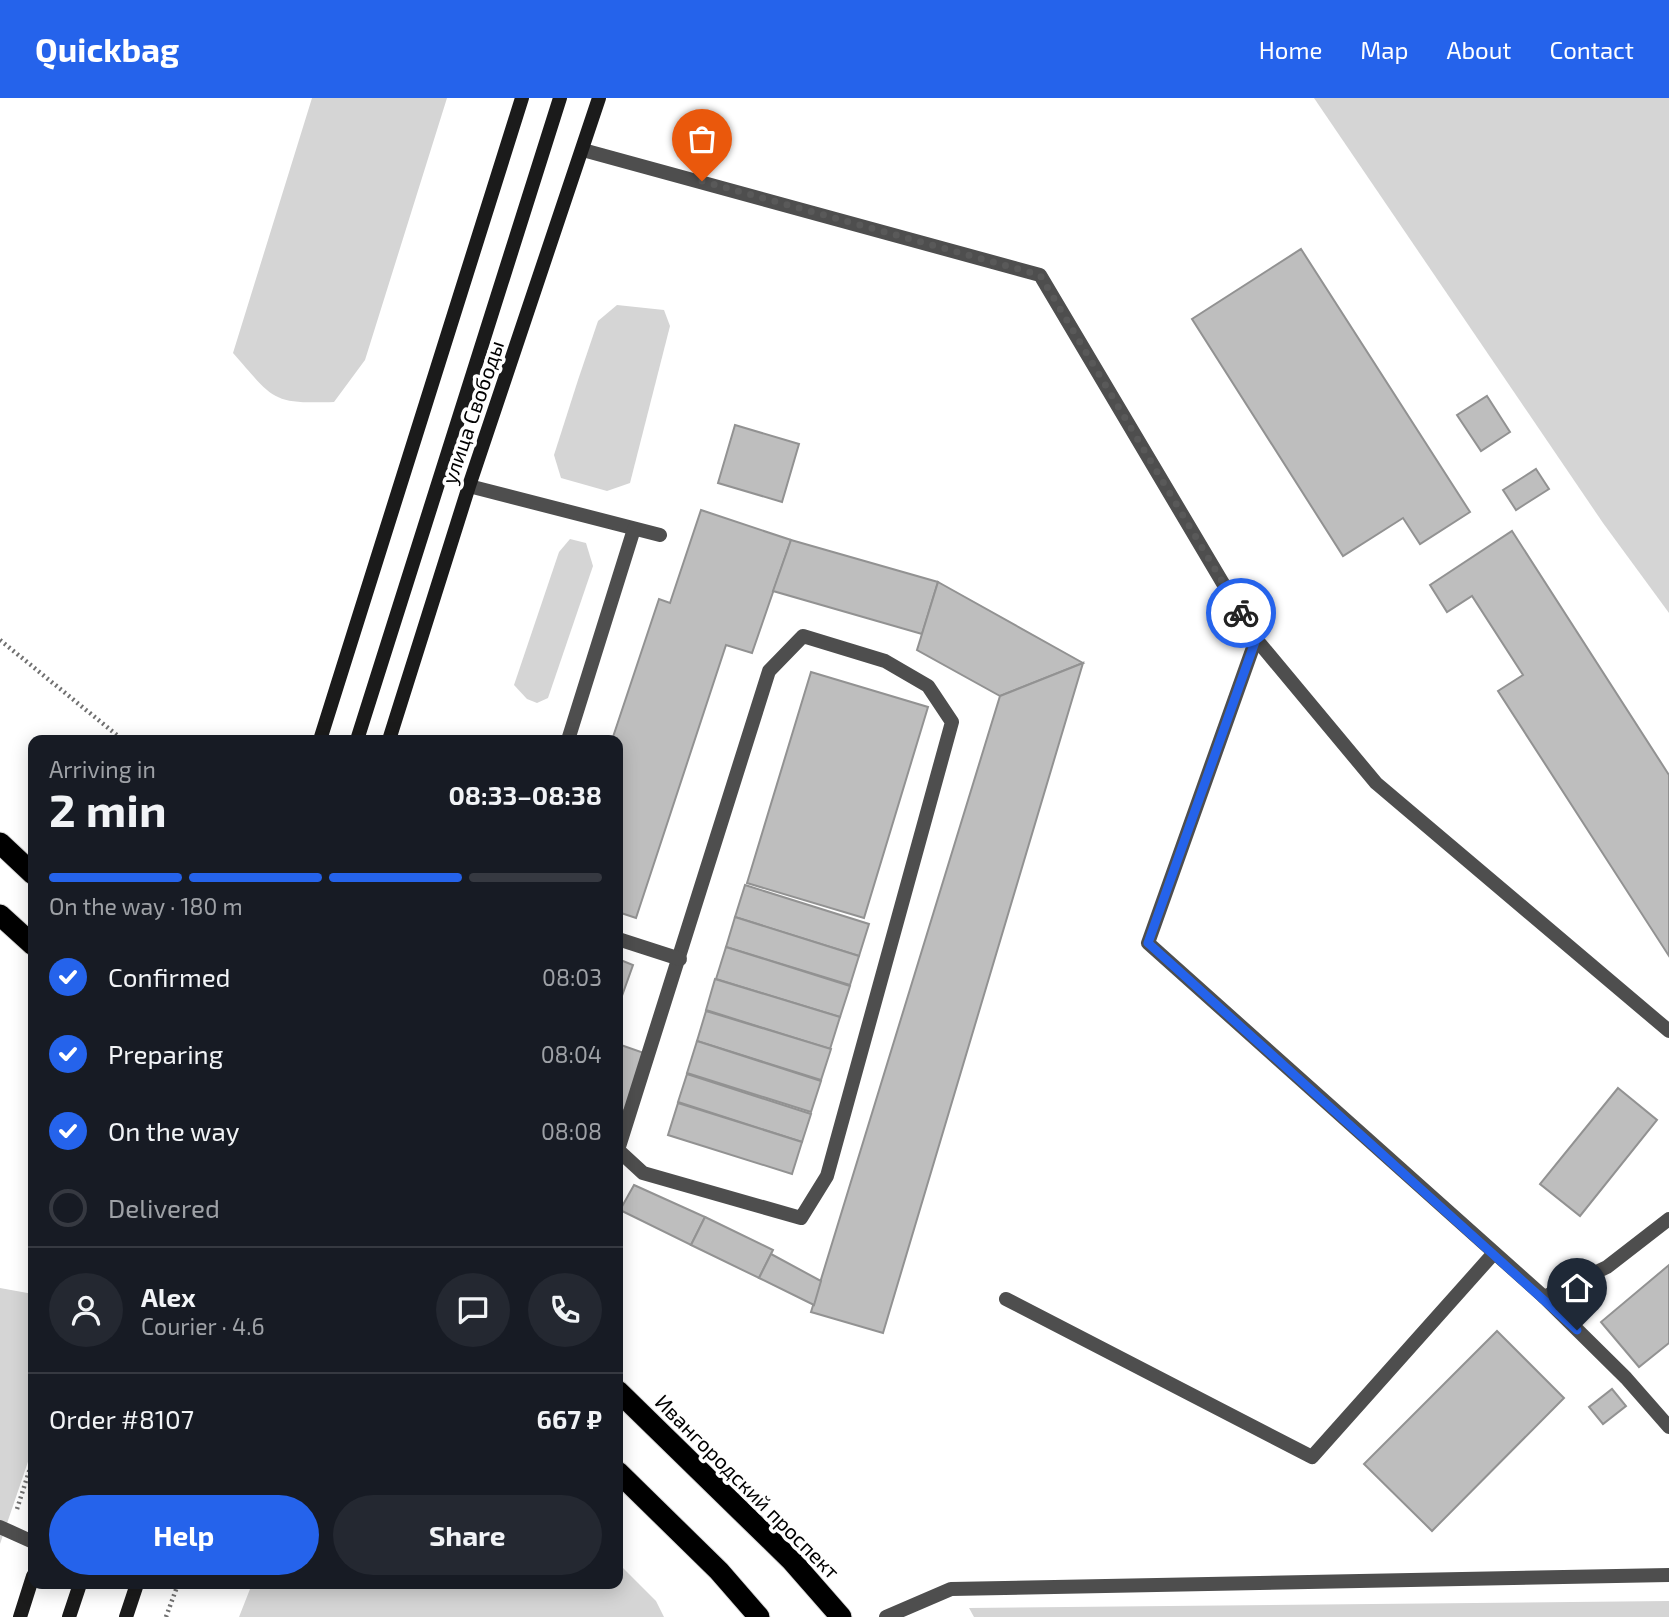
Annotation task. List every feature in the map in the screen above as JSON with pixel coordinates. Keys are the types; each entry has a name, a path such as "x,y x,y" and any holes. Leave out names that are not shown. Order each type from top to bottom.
{"highway":[{"path":"0,843 28,869"},
{"path":"0,915 28,940"},
{"name":"Ивангородский проспект","path":"623,1396 792,1561 841,1617"},
{"path":"623,1477 719,1571 759,1617"}],"main road":[{"path":"322,735 522,98"},
{"name":"улица Свободы","path":"359,735 560,98"},
{"name":"улица Свободы","path":"391,735 469,486 599,98"},
{"path":"20,1617 29,1589"},
{"path":"69,1617 78,1589"},
{"path":"126,1617 135,1589"}],"street":[{"path":"583,150 1040,275 1256,639 1376,783 1669,1031"},
{"path":"469,486 660,535"},
{"path":"570,735 634,529"},
{"path":"623,1135 769,671 803,636 885,661 928,686 952,722 827,1176 802,1218 643,1173 623,1155"},
{"path":"1256,639 1148,943 1544,1297 1626,1378 1669,1427"},
{"path":"623,941 680,959"},
{"path":"1544,1297 1607,1267 1669,1219"},
{"path":"1006,1299 1312,1457 1494,1253"},
{"path":"0,1527 28,1540"},
{"path":"886,1617 951,1589 1667,1573"}],"path":[{"path":"0,640 116,735"},
{"path":"166,1617 176,1589"}],"shaded area":[{"path":"312,98 447,98 365,360 334,402 297,402 275,396 233,353"},
{"path":"1314,98 1669,98 1669,613 1603,523"},
{"path":"617,305 664,310 670,326 630,483 607,491 561,478 554,455 598,321"},
{"path":"570,539 586,543 593,566 548,698 537,703 527,699 514,685 559,552"},
{"path":"0,1288 28,1293 28,1462 0,1544"},
{"path":"623,1568 656,1601 664,1617 239,1617 250,1589 623,1589"},
{"path":"1669,1601 1669,1617 974,1617 969,1608"}],"building":[{"path":"1301,249 1470,512 1420,544 1403,518 1343,556 1192,319"},
{"path":"1487,396 1510,432 1481,451 1457,415"},
{"path":"735,425 799,444 782,502 718,483"},
{"path":"1536,469 1549,489 1516,510 1503,490"},
{"path":"701,510 791,540 752,653 726,645 636,918 623,914 623,735 614,735 659,599 670,603"},
{"path":"1512,531 1669,775 1669,956 1498,691 1523,675 1472,596 1447,612 1430,585"},
{"path":"791,540 938,582 922,634 773,591"},
{"path":"938,582 1083,663 1000,696 917,650"},
{"path":"1083,663 883,1333 811,1312 1000,696"},
{"path":"811,672 928,707 864,918 747,883"},
{"path":"745,885 869,924 859,956 735,917"},
{"path":"735,917 859,956 850,985 726,947"},
{"path":"726,947 850,986 840,1017 716,979"},
{"path":"623,961 633,965 623,993"},
{"path":"715,979 840,1017 830,1049 706,1010"},
{"path":"706,1011 831,1049 821,1080 697,1041"},
{"path":"697,1041 821,1081 811,1112 687,1073"},
{"path":"623,1046 647,1054 628,1110 623,1110"},
{"path":"687,1074 811,1114 802,1142 678,1102"},
{"path":"1618,1088 1657,1120 1580,1216 1540,1184"},
{"path":"678,1103 802,1142 792,1174 668,1135"},
{"path":"634,1185 705,1217 691,1245 623,1211 623,1205"},
{"path":"705,1217 773,1250 759,1278 691,1245"},
{"path":"771,1254 821,1281 814,1305 759,1278"},
{"path":"1669,1265 1669,1343 1639,1367 1601,1322"},
{"path":"1497,1331 1564,1398 1432,1531 1364,1464"},
{"path":"1612,1389 1626,1406 1603,1424 1589,1407"}],"way so far":[{"path":"702,181 1040,275 1241,613"}],"route":[{"path":"1241,613 1256,639 1148,943 1544,1297 1577,1330"}]}
